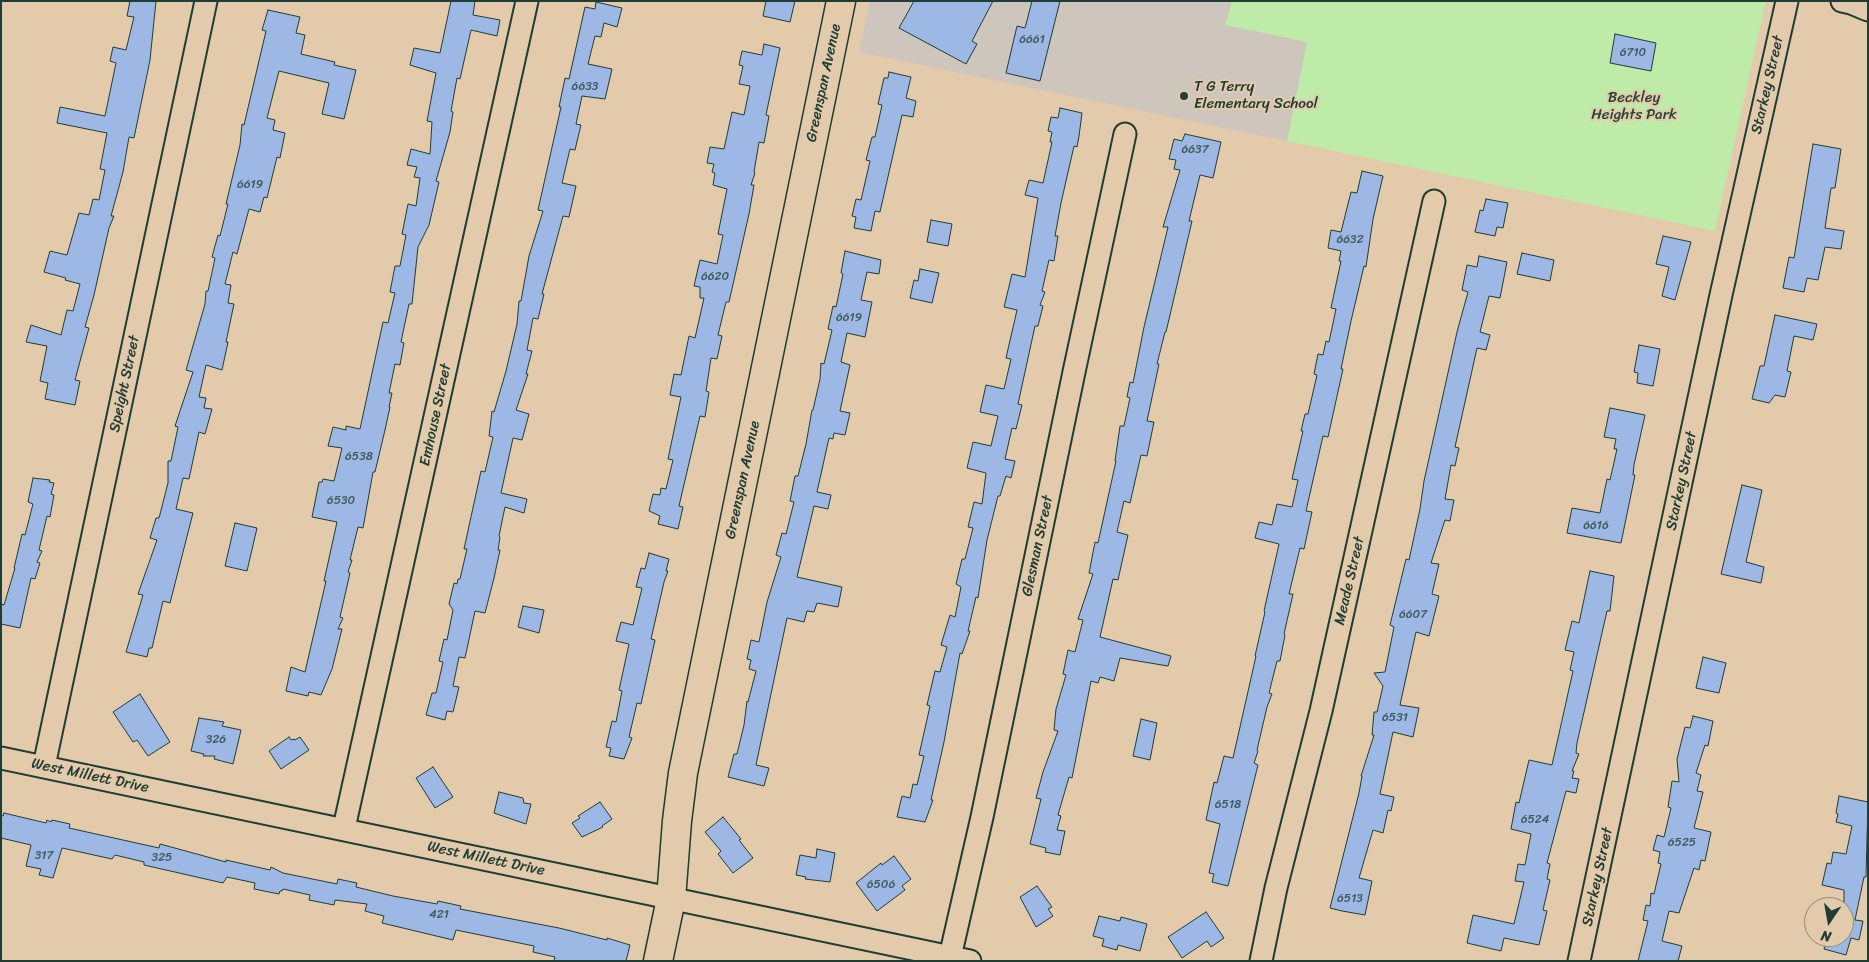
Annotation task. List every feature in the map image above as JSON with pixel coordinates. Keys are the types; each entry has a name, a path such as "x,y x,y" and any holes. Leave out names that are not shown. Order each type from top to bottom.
{"street":[{"name":"Speight Street","path":"44,766 206,1"},
{"name":"Emhouse Street","path":"344,828 527,1"},
{"name":"Greenspan Avenue","path":"658,961 670,899 683,773 841,1"},
{"name":"Starkey Street","path":"1579,961 1719,305 1787,1"},
{"path":"1842,1 1868,10"},
{"name":"Glesman Street","path":"960,959 982,817 1125,134"},
{"name":"Meade Street","path":"1261,961 1276,888 1321,711 1434,201"},
{"name":"West Millett Drive","path":"1,758 344,828 670,899 960,959"}],"shaded area":[{"name":"T G Terry Elementary School","path":"870,1 1355,1 1296,97 1287,141 859,52"}],"green space":[{"name":"Beckley Heights Park","path":"1232,1 1766,1 1715,231 1287,141 1307,42 1225,25"}],"building":[{"path":"130,1 156,1 150,60 134,138 129,137 123,172 111,216 114,216 109,228 85,327 89,328 75,380 80,381 75,405 45,399 48,383 40,381 47,346 26,342 31,325 61,335 67,310 73,311 80,284 44,272 50,251 67,255 79,213 89,215 93,199 99,200 105,170 100,169 107,133 57,123 60,107 105,116 116,63 110,61 113,47 126,50 134,17 127,16"},
{"path":"451,1 475,1 473,15 500,20 497,36 471,30 460,79 457,78 451,111 453,112 450,132 436,181 439,182 429,225 418,247 412,304 409,304 401,342 404,343 400,365 395,364 389,393 392,393 390,407 375,472 373,472 363,528 358,527 350,560 352,560 348,572 350,573 340,617 343,618 338,629 342,629 332,669 321,695 309,692 308,696 286,691 291,667 305,672 326,581 324,581 337,522 312,517 319,482 322,482 323,479 334,481 342,448 328,446 333,427 346,430 346,426 360,429 383,322 388,323 395,293 390,292 395,266 400,266 406,235 402,234 408,204 416,206 420,178 414,177 417,167 407,165 411,149 430,154 432,122 427,121 436,73 410,65 414,48 440,53"},
{"path":"766,1 795,1 790,22 763,16"},
{"path":"914,1 993,1 972,41 977,44 966,64 899,28"},
{"path":"1032,1 1060,1 1040,81 1006,73 1017,26 1025,28"},
{"path":"596,2 622,8 617,27 604,23 601,37 595,36 588,64 612,69 605,99 582,96 576,124 581,125 575,150 570,149 562,183 576,186 569,217 563,216 542,294 544,294 538,319 533,318 527,350 532,351 526,374 528,374 516,410 529,414 522,440 513,438 501,493 527,499 524,513 505,507 499,536 498,550 500,550 485,613 475,611 465,658 459,657 453,686 459,687 453,712 447,711 445,720 426,715 432,693 436,693 443,662 439,661 444,639 447,640 453,610 449,604 454,583 457,584 458,579 460,579 467,549 464,549 481,471 485,472 493,437 489,436 492,411 494,412 506,371 517,324 519,301 521,301 529,256 543,211 538,210 561,107 559,107 565,78 569,79 585,7 595,9"},
{"path":"268,10 300,17 296,33 305,35 301,54 335,62 334,65 356,70 344,119 322,114 329,83 279,71 267,118 275,120 273,130 285,133 280,158 277,157 267,198 264,197 260,212 249,209 237,254 233,252 225,284 231,285 228,303 234,304 222,370 206,365 199,397 206,398 204,408 212,409 205,434 199,432 189,479 183,478 176,509 193,513 170,603 163,601 152,648 149,648 147,657 126,652 143,595 138,594 157,540 150,538 156,518 159,518 168,483 168,461 171,461 178,427 175,426 193,372 186,370 205,304 206,291 208,291 215,258 212,257 218,235 220,236 228,204 226,204 240,145 242,124 244,125 266,31 262,30"},
{"path":"1615,34 1656,43 1651,71 1610,63"},
{"path":"764,44 780,48 766,115 769,116 764,143 759,142 755,173 751,185 754,185 749,214 729,302 726,302 718,335 722,336 717,359 711,358 706,391 709,392 705,417 700,416 679,506 683,507 678,529 658,524 660,516 649,511 653,494 660,495 661,488 666,489 673,460 668,459 681,397 670,395 674,374 681,375 689,336 695,338 704,298 700,298 700,287 694,286 700,260 717,264 723,235 718,234 727,189 713,185 715,173 712,172 714,164 707,163 710,147 724,149 732,112 744,115 750,86 739,84 743,66 739,65 742,51 762,55"},
{"path":"889,72 911,77 906,98 916,101 913,117 902,115 880,212 875,211 871,231 854,228 856,217 852,216 856,199 861,200 870,161 866,160 872,137 875,137 882,105 878,104 884,78 888,78"},
{"path":"1060,108 1082,113 1077,147 1074,146 1061,203 1055,236 1058,236 1054,261 1049,260 1042,291 1045,292 1040,305 1043,306 1038,326 1035,326 1018,404 1022,405 1016,429 1012,428 1005,459 1015,461 1011,478 1006,476 1000,496 998,496 987,540 978,598 976,597 968,631 970,631 962,654 960,653 944,742 931,800 933,800 925,822 897,817 902,796 910,798 913,784 917,785 924,756 919,755 930,706 927,705 935,671 940,672 947,647 941,645 950,615 955,617 961,587 956,584 962,559 965,559 973,528 968,527 974,502 982,504 986,473 967,468 973,442 991,446 998,416 980,412 986,385 1004,389 1011,359 1006,358 1017,310 1004,307 1012,274 1025,277 1038,198 1025,195 1029,180 1043,183 1052,142 1050,142 1052,132 1048,131 1051,117 1058,118"},
{"path":"1185,134 1221,142 1213,178 1200,175 1189,221 1192,221 1157,364 1159,364 1147,421 1154,422 1147,456 1141,455 1130,503 1124,501 1117,532 1128,535 1118,580 1113,579 1100,637 1171,656 1168,666 1120,658 1114,681 1100,677 1098,683 1091,681 1072,778 1069,777 1058,815 1061,816 1057,830 1065,831 1060,855 1045,852 1046,848 1030,844 1041,799 1036,798 1058,731 1054,730 1056,709 1066,675 1063,674 1068,650 1075,652 1083,620 1078,619 1093,574 1089,573 1095,542 1098,543 1116,461 1120,426 1124,426 1130,398 1127,397 1130,382 1133,383 1144,327 1168,227 1163,227 1180,170 1174,169 1176,160 1169,159 1174,139 1182,141"},
{"path":"1813,144 1841,149 1835,188 1831,188 1825,228 1844,231 1841,249 1825,247 1818,280 1807,278 1804,292 1783,288 1789,257 1794,258"},
{"path":"1362,171 1383,176 1373,219 1366,267 1364,266 1351,321 1328,437 1323,436 1306,511 1312,512 1304,549 1300,548 1289,594 1293,594 1280,661 1277,661 1269,693 1272,694 1267,707 1254,763 1258,765 1228,886 1212,882 1214,874 1209,873 1220,824 1206,820 1214,782 1217,783 1224,756 1233,758 1279,544 1255,538 1259,522 1272,525 1277,504 1292,507 1298,480 1292,479 1305,414 1308,414 1317,375 1314,374 1318,354 1323,355 1326,341 1329,342 1336,309 1331,308 1341,261 1339,261 1341,251 1328,248 1331,230 1341,232 1351,192 1357,193"},
{"path":"1486,199 1508,203 1503,228 1497,227 1495,236 1475,232 1480,210 1483,211"},
{"path":"931,220 952,224 948,246 927,242"},
{"path":"1663,236 1691,242 1675,300 1662,296 1669,267 1656,264"},
{"path":"845,251 881,260 879,274 867,272 861,300 872,302 865,337 847,333 841,362 850,365 840,411 850,413 845,435 834,433 833,439 829,438 817,492 831,495 828,509 814,506 797,577 842,587 838,607 817,603 814,612 807,611 804,622 787,618 756,765 769,768 764,786 728,777 734,754 737,754 744,725 747,701 756,671 749,669 751,660 747,659 751,640 759,642 767,602 781,557 776,555 782,533 786,534 794,502 790,501 795,476 798,476 820,379 821,363 824,364 832,330 828,329 833,306 836,307 843,274 841,273"},
{"path":"1522,253 1554,260 1550,281 1517,274"},
{"path":"1479,256 1507,262 1500,298 1489,296 1480,332 1490,335 1486,350 1477,348 1455,447 1459,448 1455,466 1451,465 1445,499 1454,500 1450,521 1445,520 1431,563 1439,564 1432,594 1439,596 1429,636 1416,632 1400,705 1419,708 1413,737 1393,732 1380,794 1394,797 1391,811 1388,810 1383,833 1373,830 1359,878 1372,881 1365,915 1342,911 1330,908 1359,793 1361,776 1374,735 1372,735 1374,712 1377,712 1383,686 1374,673 1385,672 1394,627 1390,625 1406,559 1409,560 1424,481 1457,332 1468,292 1462,290 1467,265 1477,267"},
{"path":"920,269 939,273 932,303 910,298 914,280 918,281"},
{"path":"1775,315 1817,324 1813,340 1794,336 1787,371 1791,372 1785,397 1775,395 1769,403 1752,399 1760,366 1764,366"},
{"path":"1639,345 1660,349 1653,386 1637,383 1638,373 1634,372"},
{"path":"1610,408 1645,415 1634,465 1633,475 1635,475 1621,543 1567,533 1572,508 1600,513 1607,479 1610,480 1617,449 1614,449 1616,439 1604,437"},
{"path":"33,478 50,480 49,482 54,483 51,494 54,495 50,517 47,516 39,550 42,551 37,562 40,563 35,579 31,578 20,628 1,624 1,604 4,605 15,568 22,534 25,535 33,504 28,502"},
{"path":"1742,485 1762,490 1746,562 1764,567 1761,583 1721,574"},
{"path":"235,523 257,528 247,571 225,566"},
{"path":"649,553 669,559 666,571 668,571 651,639 655,640 641,704 637,703 629,737 632,738 624,759 609,756 611,748 606,747 612,721 616,722 622,691 619,690 629,644 616,641 621,622 633,625 642,588 636,587 641,568 645,569"},
{"path":"1590,571 1614,576 1610,611 1607,611 1577,743 1576,753 1579,754 1572,771 1574,771 1572,778 1579,779 1576,793 1566,791 1547,863 1550,864 1547,879 1550,880 1543,910 1547,911 1539,945 1504,938 1501,951 1467,943 1473,915 1514,924 1524,882 1515,881 1518,864 1525,865 1531,834 1511,829 1516,802 1519,803 1529,760 1552,765 1573,671 1570,670 1574,652 1565,650 1572,621 1579,623"},
{"path":"523,606 544,610 539,633 518,627"},
{"path":"1703,657 1726,663 1719,693 1696,688"},
{"path":"140,694 170,742 148,756 137,740 133,742 113,712"},
{"path":"1693,716 1713,721 1708,746 1705,745 1696,773 1701,775 1697,791 1703,792 1694,828 1711,832 1705,861 1701,860 1699,870 1694,868 1679,913 1669,911 1662,941 1682,946 1678,961 1638,961 1648,921 1643,920 1646,905 1650,906 1651,893 1654,894 1661,864 1658,863 1660,852 1653,850 1657,835 1664,837 1671,808 1668,807 1672,781 1679,782 1677,759 1685,727 1690,728"},
{"path":"199,718 224,722 222,726 241,730 233,764 214,759 215,756 203,756 204,754 191,751"},
{"path":"1141,719 1157,723 1150,760 1133,756"},
{"path":"289,737 291,740 295,740 300,737 309,750 281,769 269,751"},
{"path":"433,767 453,797 435,808 416,778"},
{"path":"499,792 523,798 524,803 531,804 526,824 494,813"},
{"path":"1839,796 1868,802 1866,877 1864,877 1855,920 1863,921 1859,940 1854,939 1854,897 1844,897 1844,890 1822,885 1827,863 1831,864 1833,852 1846,854 1852,826 1836,822 1838,814 1836,813"},
{"path":"600,802 612,819 603,827 582,837 572,823 580,818 578,816"},
{"path":"4,813 46,823 47,820 51,822 52,820 70,824 69,828 159,848 160,844 226,862 226,860 270,870 271,867 283,873 337,884 338,879 357,883 356,887 393,896 437,904 438,901 461,906 460,909 559,928 607,940 607,938 630,945 626,961 554,961 555,957 533,952 534,946 456,930 453,940 382,923 384,916 365,911 367,904 335,900 334,905 309,900 310,895 283,889 279,894 254,889 255,883 227,877 223,883 144,865 144,862 115,855 112,859 62,848 53,878 39,875 41,869 26,866 31,845 1,838 1,815 3,816"},
{"path":"723,817 741,839 739,840 753,858 733,873 718,854 721,851 705,832"},
{"path":"817,849 835,853 830,882 805,879 806,877 796,875 800,855 816,858"},
{"path":"894,856 911,879 902,886 905,890 877,911 856,883 881,863 882,865"},
{"path":"1037,886 1052,907 1048,909 1053,916 1036,927 1020,897"},
{"path":"1206,912 1224,938 1211,947 1207,941 1182,958 1168,937"},
{"path":"1099,916 1120,921 1121,917 1147,924 1140,951 1118,945 1117,950 1102,946 1104,939 1093,936"},
{"path":"1824,947 1848,947 1846,955 1824,949"}],"place":[{"name":"T G Terry Elementary School","path":"1184,96"}]}
